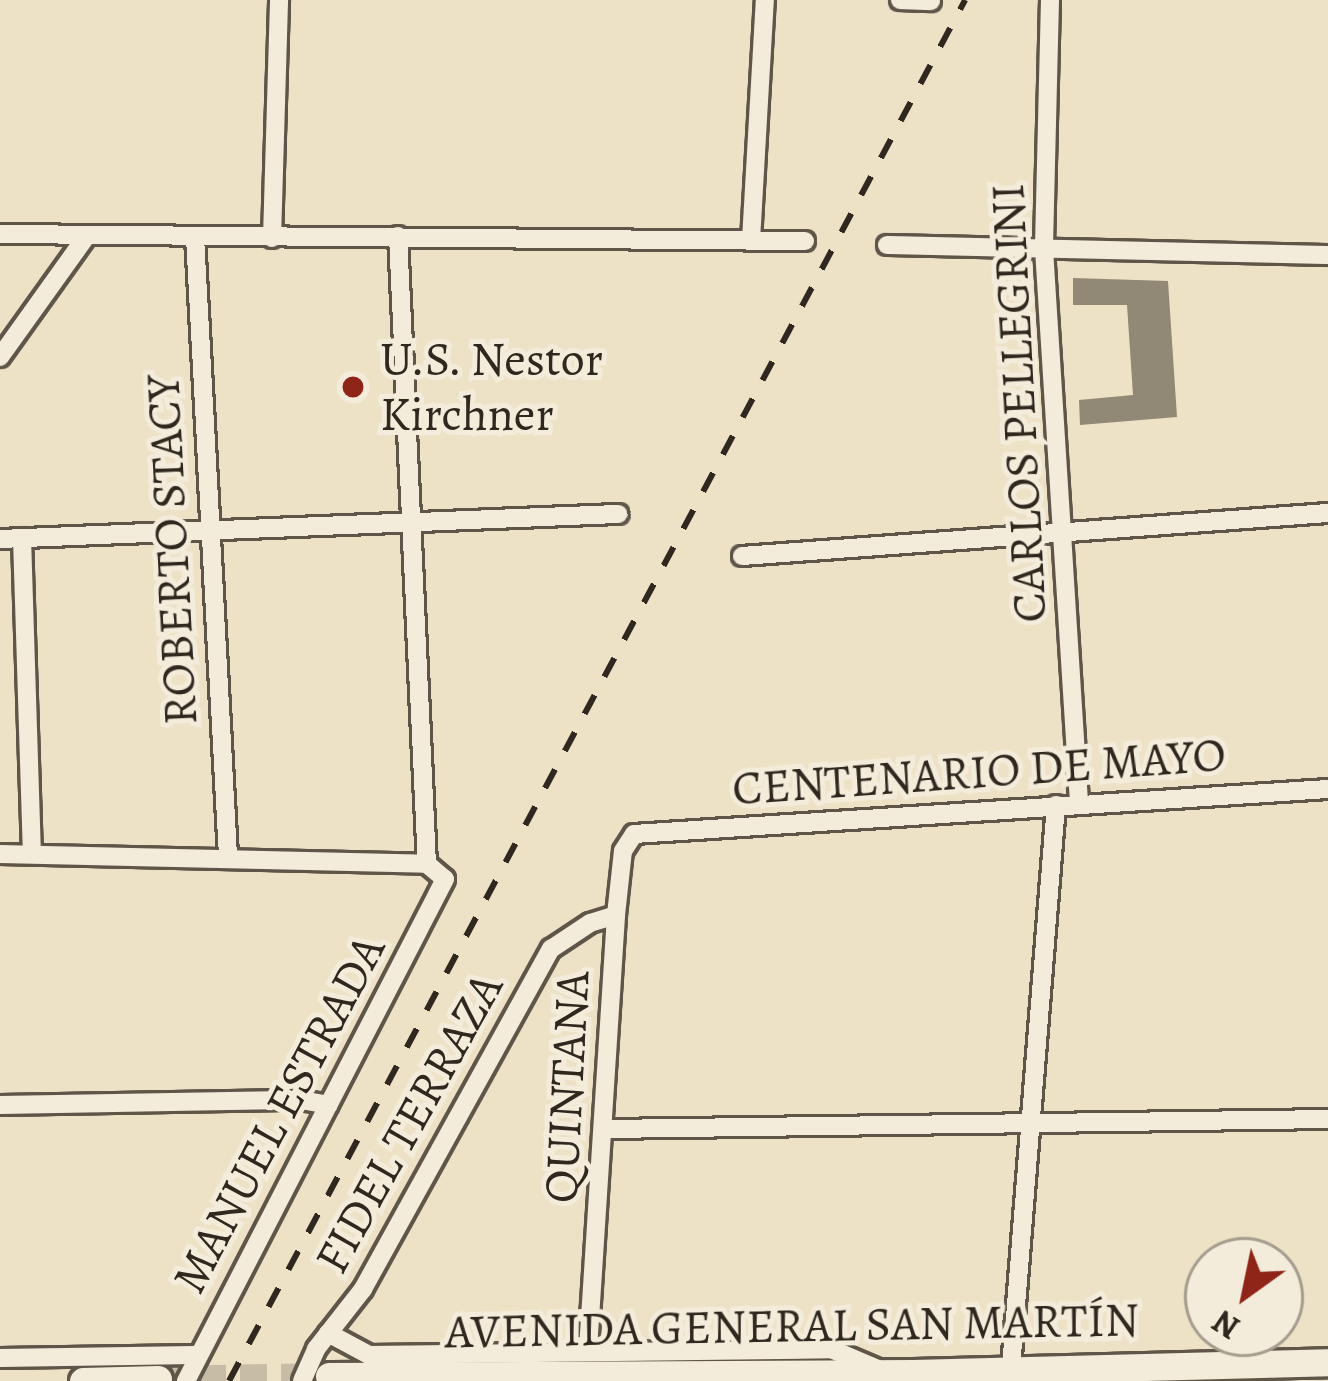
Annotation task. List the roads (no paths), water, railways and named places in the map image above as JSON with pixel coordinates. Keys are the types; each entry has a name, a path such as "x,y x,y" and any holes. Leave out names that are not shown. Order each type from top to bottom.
{"main road":[{"name":"AVENIDA GENERAL SAN MARTÍN","path":"315,1378 1185,1374 1328,1362"},
{"path":"83,1381 172,1380"}],"street":[{"path":"272,238 279,0"},
{"path":"752,240 765,0"},
{"path":"900,0 931,1"},
{"name":"CARLOS PELLEGRINI","path":"1050,0 1044,249 1079,802"},
{"path":"0,234 805,241"},
{"path":"0,854 428,864 398,236"},
{"path":"0,357 86,237"},
{"name":"ROBERTO STACY","path":"195,237 228,857"},
{"path":"887,245 1328,255"},
{"path":"742,556 1328,513"},
{"path":"0,539 618,514"},
{"path":"22,538 32,854"},
{"name":"CENTENARIO DE MAYO","path":"634,835 1328,789"},
{"path":"1011,1375 1056,805"},
{"name":"QUINTANA","path":"588,1349 606,1129 609,917 622,851 634,835"},
{"name":"MANUEL ESTRADA","path":"172,1380 195,1355 446,884 442,873 428,864"},
{"name":"FIDEL TERRAZA","path":"315,1378 328,1333 363,1289 551,949 609,917"},
{"path":"0,1105 302,1100 329,1106"},
{"path":"606,1129 1328,1119"},
{"path":"328,1333 369,1355 831,1349 900,1376"},
{"path":"0,1358 195,1355"}],"tunnel":[{"path":"158,1379 329,1376"}],"railway":[{"path":"229,1381 965,0"}],"place":[{"name":"U.S. Nestor Kirchner","path":"353,387"}]}
